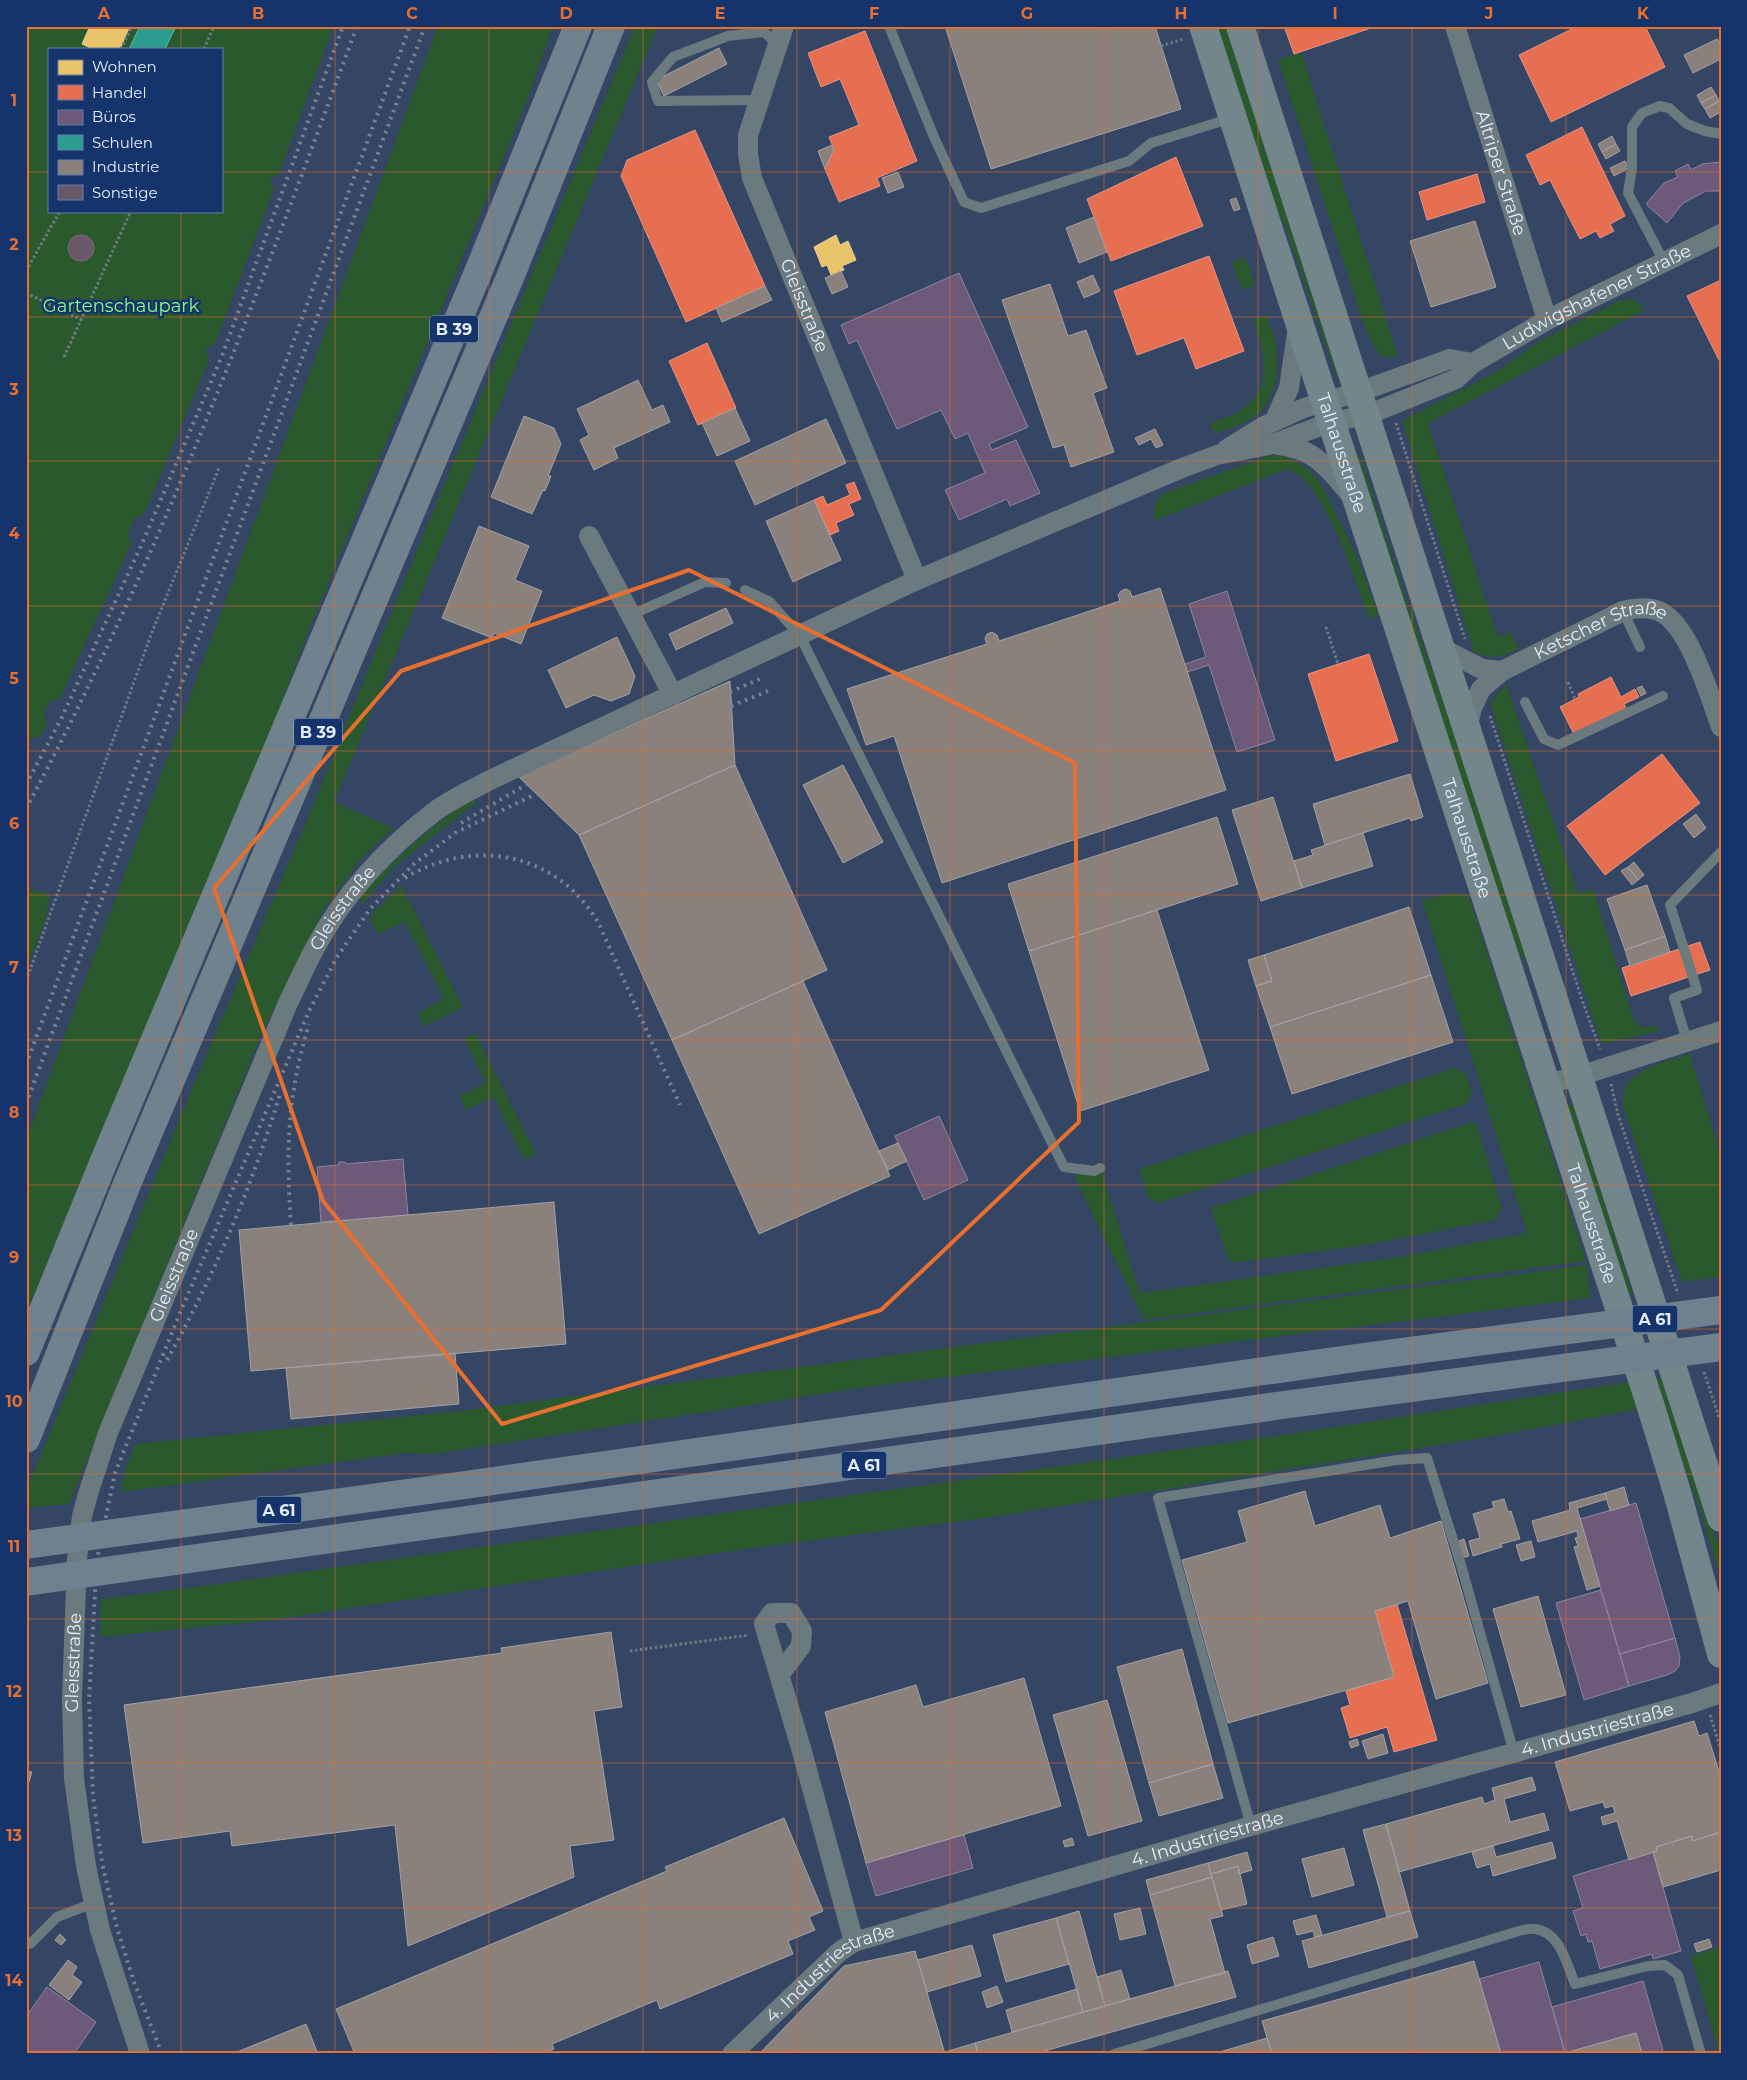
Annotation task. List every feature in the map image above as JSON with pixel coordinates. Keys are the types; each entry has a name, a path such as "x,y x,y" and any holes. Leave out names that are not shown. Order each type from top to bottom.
{"highway":[{"name":"B 39","path":"567,56 570,26"},
{"name":"B 39","path":"26,1352 110,1147 470,293 578,26"},
{"name":"B 39","path":"26,1439 126,1184 511,276 611,26"},
{"name":"A 61","path":"28,1544 444,1488 1363,1356 1608,1325 1701,1307"},
{"name":"A 61","path":"26,1582 1283,1405 1619,1361 1712,1353"}],"main road":[{"name":"Talhausstraße","path":"1203,26 1664,1447 1721,1654"},
{"name":"Talhausstraße","path":"1240,26 1372,405 1440,648 1721,1518"}],"street":[{"name":"Gleisstraße","path":"784,26 748,135 748,154 752,178 917,580"},
{"name":"Altriper Straße","path":"1455,26 1547,320"},
{"name":"Ludwigshafener Straße","path":"1372,405 1456,379 1473,363 1547,320 1721,234"},
{"path":"1275,420 1289,388 1299,322"},
{"path":"1328,412 1372,405 1450,359 1473,363"},
{"name":"Gleisstraße","path":"140,2054 100,1930 86,1866 74,1778 72,1698 74,1593 82,1516 108,1433 288,1003 315,948 340,908 395,845 436,811 490,780 917,580 1217,455 1275,420 1304,408 1328,412"},
{"name":"Gleisstraße","path":"1217,455 1273,444 1328,412"},
{"path":"1273,444 1296,448 1311,455 1332,474 1358,505"},
{"path":"589,536 673,695"},
{"name":"Ketscher Straße","path":"1467,728 1472,708 1481,689 1502,671 1623,610 1637,607 1660,612 1676,626 1705,680 1721,727"},
{"path":"1440,648 1482,669 1502,671"},
{"path":"1546,1084 1579,1076 1721,1031"},
{"path":"780,1674 801,1646 802,1631 791,1613 772,1614 764,1624 780,1674 854,1942"},
{"name":"4. Industriestraße","path":"732,2054 839,1952 854,1942 1250,1826 1713,1696"}],"lane":[{"path":"890,26 934,136 964,202 981,208 1129,161 1151,143 1233,118"},
{"path":"759,100 658,101 652,82 673,57 728,36 764,32 778,46"},
{"path":"1664,262 1628,192 1632,168 1632,127 1642,113 1660,106 1668,108 1687,124 1705,132 1721,134"},
{"path":"631,615 705,582 726,583"},
{"path":"745,590 770,602 800,636 1064,1167 1094,1170 1100,1168"},
{"path":"1623,610 1640,648"},
{"path":"1526,702 1544,738 1558,746 1663,696"},
{"path":"1687,1041 1674,998 1697,990 1670,905 1721,852"},
{"path":"1250,1826 1158,1498 1397,1460 1427,1458 1462,1565 1514,1753"},
{"path":"26,1945 31,1943 57,1917 94,1903"},
{"path":"1114,2054 1519,1931 1535,1929 1551,1936 1560,1947 1575,1984 1648,1966 1665,1964 1678,1975 1701,2054"}],"path":[{"path":"121,48 132,26"},
{"path":"204,48 214,26"},
{"path":"26,271 59,212"},
{"path":"64,357 130,212"},
{"path":"26,293 82,320"},
{"path":"1372,405 1473,665"},
{"path":"26,981 152,632 219,468"},
{"path":"1326,627 1338,664"},
{"path":"1568,682 1576,699"},
{"path":"1481,689 1582,1000 1607,1066 1618,1116 1701,1307"},
{"path":"1712,1353 1721,1423"},
{"path":"630,1651 767,1632"},
{"path":"1713,1696 1721,1750"}],"highlighted area":[{"path":"689,570 1075,763 1079,1122 881,1310 502,1424 323,1201 214,888 401,671"}],"green space":[{"name":"Gartenschaupark","path":"26,26 328,26 331,33 279,174 270,179 274,189 215,344 206,349 209,360 144,514 134,518 128,534 131,544 60,698 49,702 44,713 47,723 41,736 31,739 26,748"},
{"path":"438,26 553,26 526,103 308,632 261,759 26,1313 26,1140"},
{"path":"635,26 658,26 334,802 393,828 359,861 323,911 260,1038 69,1504 26,1508 26,1491 186,1103 315,801"},
{"path":"1209,26 1228,26 1342,381 1340,382 1286,229 1254,162"},
{"path":"1301,52 1398,357 1381,357 1364,325 1278,60"},
{"path":"1245,257 1255,285 1242,290 1232,262"},
{"path":"1631,299 1640,304 1645,310 1428,423 1497,636 1511,632 1519,649 1497,657 1474,653 1402,421 1496,372 1540,341 1618,301"},
{"path":"1266,315 1277,350 1277,372 1268,402 1254,417 1240,425 1215,434 1210,424 1231,416 1242,409 1259,390 1263,379 1263,356 1261,343 1253,320"},
{"path":"1271,455 1283,456 1295,461 1305,467 1318,480 1347,535 1379,616 1369,619 1334,527 1315,494 1303,479 1287,469 1156,520 1154,517 1154,507 1162,494"},
{"path":"1360,455 1402,586 1453,730 1528,963 1514,948 1353,457"},
{"path":"1506,684 1578,894 1593,889 1634,1021 1642,1027 1655,1026 1659,1031 1603,1044 1598,1034 1490,703"},
{"path":"472,799 476,803 396,865 361,905 360,897 399,857 427,832"},
{"path":"401,885 463,1007 424,1026 418,1013 444,999 405,922 378,934 369,917"},
{"path":"26,887 50,895 45,921 26,970"},
{"path":"1449,893 1464,894 1469,897 1586,1261 1144,1320 1074,1176 1100,1167 1140,1293 1393,1258 1527,1233 1422,900"},
{"path":"475,1033 536,1154 524,1160 493,1097 466,1110 459,1096 486,1083 464,1039"},
{"path":"1690,1054 1721,1158 1721,1277 1682,1282 1623,1106 1623,1098 1628,1082 1635,1076 1662,1062"},
{"path":"1455,1068 1465,1073 1472,1094 1466,1104 1158,1203 1148,1198 1139,1169"},
{"path":"1568,1105 1574,1106 1633,1294 1624,1295 1566,1107"},
{"path":"1472,1122 1476,1124 1502,1208 1495,1220 1366,1245 1233,1263 1228,1259 1211,1208"},
{"path":"1587,1265 1591,1298 867,1387 433,1454 405,1453 121,1492 124,1474 135,1444 460,1411"},
{"path":"1661,1378 1721,1555 1721,1579 1701,1512 1651,1380"},
{"path":"1642,1380 1651,1407 1500,1435 993,1517 753,1548 264,1621 100,1637 101,1599 1289,1434"},
{"path":"1721,1947 1721,2054 1719,2054 1691,1955"}],"building: Wohnen":[{"path":"90,26 130,26 120,48 91,48 82,44"},
{"path":"836,235 840,245 848,241 856,260 842,266 844,270 831,275 827,265 822,267 814,247"}],"building: Handel":[{"path":"1284,26 1377,26 1294,54"},
{"path":"1578,26 1645,26 1665,67 1551,122 1519,55"},
{"path":"865,31 917,161 877,178 880,186 839,202 825,169 834,149 829,137 859,125 840,79 821,87 808,53"},
{"path":"1582,127 1625,216 1610,224 1614,231 1600,238 1596,231 1580,239 1550,180 1540,185 1526,155"},
{"path":"695,130 765,286 686,322 621,176 627,160"},
{"path":"1176,157 1203,226 1111,261 1087,199"},
{"path":"1477,174 1485,202 1427,220 1419,192"},
{"path":"1209,256 1244,351 1196,369 1184,338 1137,355 1114,291"},
{"path":"1721,280 1721,364 1687,296"},
{"path":"707,343 736,408 698,425 669,361"},
{"path":"854,482 861,499 849,504 854,515 836,523 839,531 830,535 814,500 823,496 827,505 850,495 846,485"},
{"path":"1369,654 1398,741 1336,761 1308,674"},
{"path":"1611,677 1621,697 1635,689 1639,697 1624,704 1627,710 1574,734 1560,707 1579,697 1578,694"},
{"path":"1662,754 1700,803 1605,875 1567,826"},
{"path":"1700,942 1710,970 1631,996 1622,968"},
{"path":"1397,1604 1437,1740 1394,1752 1387,1727 1350,1738 1341,1708 1350,1705 1346,1691 1394,1677 1375,1611"}],"building: Büros":[{"path":"1721,162 1721,191 1706,191 1683,203 1667,223 1646,204 1664,183 1678,177 1675,171 1688,164 1691,170 1702,164"},
{"path":"959,273 1028,427 989,444 992,450 1016,440 1040,493 1010,506 1007,499 959,520 945,490 985,473 968,433 955,439 941,410 897,429 857,340 849,344 841,325"},
{"path":"1227,591 1275,740 1237,752 1209,665 1187,672 1185,664 1206,657 1189,604"},
{"path":"939,1116 968,1180 924,1200 895,1136"},
{"path":"403,1159 408,1215 321,1222 317,1167 339,1165 339,1162 345,1162 346,1164"},
{"path":"1636,1503 1675,1638 1620,1654 1580,1519"},
{"path":"1601,1590 1629,1686 1584,1700 1556,1603"},
{"path":"1675,1638 1680,1657 1679,1666 1675,1671 1629,1686 1620,1654"},
{"path":"964,1835 973,1868 876,1896 866,1863"},
{"path":"1653,1852 1681,1951 1653,1959 1652,1954 1600,1969 1592,1941 1588,1942 1586,1934 1581,1936 1573,1911 1583,1908 1573,1876"},
{"path":"1539,1962 1565,2053 1501,2054 1479,1979"},
{"path":"1643,1981 1664,2054 1642,2054 1636,2033 1565,2053 1552,2007"},
{"path":"47,1987 96,2022 74,2054 26,2054 26,2017"}],"building: Schulen":[{"path":"140,26 176,26 165,48 129,48"}],"building: Industrie":[{"path":"945,26 1155,26 1181,109 991,169"},
{"path":"1717,39 1721,46 1721,59 1693,73 1684,55"},
{"path":"719,48 727,64 664,96 656,80"},
{"path":"1711,87 1716,95 1701,103 1697,95"},
{"path":"1716,95 1719,101 1705,109 1701,103"},
{"path":"1719,101 1721,112 1710,118 1705,109"},
{"path":"1612,136 1616,144 1602,152 1598,144"},
{"path":"1616,144 1620,151 1606,159 1602,152"},
{"path":"832,145 834,149 825,169 818,151"},
{"path":"1625,161 1629,168 1614,176 1610,168"},
{"path":"898,172 904,187 888,193 882,178"},
{"path":"1236,198 1240,209 1234,211 1230,200"},
{"path":"1094,217 1107,252 1079,263 1066,228"},
{"path":"1475,221 1496,287 1431,307 1410,241"},
{"path":"841,271 848,287 832,294 825,278"},
{"path":"1093,275 1100,291 1084,298 1077,282"},
{"path":"1050,284 1068,336 1086,330 1107,388 1093,393 1114,452 1071,467 1064,445 1053,448 1002,300"},
{"path":"765,286 772,300 722,322 716,308"},
{"path":"638,380 652,410 663,405 670,422 614,448 618,458 594,470 580,440 589,435 577,409"},
{"path":"735,408 750,441 717,456 702,423"},
{"path":"524,416 554,428 561,444 548,476 551,476 545,491 543,490 532,514 491,497"},
{"path":"826,419 846,463 755,505 735,461"},
{"path":"1155,429 1163,445 1156,448 1151,439 1139,445 1135,438"},
{"path":"814,500 841,560 793,582 766,521"},
{"path":"479,526 529,546 515,580 542,591 521,644 494,633 492,638 442,618"},
{"path":"1160,588 1226,790 942,883 894,736 866,745 847,689 987,644 985,639 987,634 992,632 997,635 999,641 1120,601 1118,595 1126,589 1130,591 1132,597"},
{"path":"726,608 733,623 676,650 669,634"},
{"path":"617,637 635,676 629,694 611,701 594,695 566,708 548,670"},
{"path":"730,681 735,765 579,835 518,776"},
{"path":"1642,686 1646,693 1641,696 1637,688"},
{"path":"735,765 827,970 672,1040 579,835"},
{"path":"843,765 883,842 843,863 803,785"},
{"path":"1410,774 1423,817 1411,821 1410,818 1325,845 1313,804"},
{"path":"1273,797 1302,888 1261,901 1232,810"},
{"path":"1696,814 1706,828 1694,838 1683,824"},
{"path":"1217,817 1238,884 1029,951 1008,884"},
{"path":"1363,833 1373,866 1302,888 1294,861 1313,855 1311,850"},
{"path":"1634,862 1644,875 1638,880 1628,867"},
{"path":"1628,867 1638,880 1632,885 1621,871"},
{"path":"1647,885 1665,936 1625,950 1607,899"},
{"path":"1409,907 1431,975 1270,1027 1256,986 1272,981 1264,955"},
{"path":"1157,910 1209,1070 1080,1111 1029,951"},
{"path":"1665,936 1670,952 1630,966 1625,950"},
{"path":"1264,955 1272,981 1256,986 1248,960"},
{"path":"1431,975 1453,1042 1292,1094 1270,1027"},
{"path":"803,981 890,1176 759,1234 672,1040"},
{"path":"898,1143 907,1161 888,1170 879,1151"},
{"path":"554,1202 566,1344 251,1371 239,1230"},
{"path":"455,1353 459,1404 291,1419 286,1368"},
{"path":"1624,1487 1629,1505 1610,1511 1605,1493"},
{"path":"1305,1491 1315,1526 1380,1505 1390,1538 1441,1521 1488,1683 1436,1699 1408,1601 1375,1611 1394,1677 1228,1723 1182,1560 1247,1542 1238,1511"},
{"path":"1605,1493 1607,1499 1577,1508 1600,1586 1587,1590 1574,1547 1578,1546 1575,1538 1578,1537 1577,1531 1538,1542 1532,1521 1570,1510 1569,1503"},
{"path":"1504,1499 1508,1512 1511,1511 1520,1539 1501,1544 1502,1547 1473,1556 1469,1541 1480,1538 1473,1514 1494,1508 1492,1502"},
{"path":"1464,1539 1469,1556 1461,1558 1456,1542"},
{"path":"1531,1541 1535,1557 1521,1561 1516,1545"},
{"path":"1538,1596 1566,1695 1521,1707 1493,1609"},
{"path":"611,1632 622,1707 594,1711 614,1840 570,1846 574,1877 408,1946 395,1825 232,1846 230,1831 143,1843 124,1705 502,1653 501,1648"},
{"path":"1182,1649 1213,1764 1149,1783 1117,1667"},
{"path":"1024,1678 1061,1806 866,1863 825,1712 916,1685 923,1707"},
{"path":"1107,1700 1142,1821 1088,1836 1053,1715"},
{"path":"1694,1721 1699,1736 1707,1733 1721,1778 1721,1832 1693,1841 1692,1836 1656,1847 1657,1851 1629,1860 1617,1821 1603,1825 1601,1817 1615,1813 1613,1806 1605,1808 1603,1802 1570,1811 1555,1762"},
{"path":"1383,1734 1388,1753 1368,1759 1362,1741"},
{"path":"1357,1739 1359,1745 1351,1748 1349,1742"},
{"path":"1213,1764 1223,1798 1159,1816 1149,1783"},
{"path":"26,1771 32,1772 26,1791"},
{"path":"1532,1777 1536,1790 1504,1799 1510,1822 1544,1813 1549,1830 1399,1872 1386,1824 1482,1797 1484,1804 1495,1800 1492,1788"},
{"path":"784,1818 823,1911 809,1917 815,1930 788,1941 793,1954 660,2009 657,2000 552,2044 554,2049 543,2054 355,2054 336,2009 667,1871 665,1867"},
{"path":"1386,1824 1410,1911 1387,1917 1363,1830"},
{"path":"1721,1832 1721,1870 1663,1887 1653,1852 1657,1851 1656,1847 1692,1836 1693,1841"},
{"path":"1072,1838 1074,1845 1065,1847 1063,1841"},
{"path":"1552,1842 1556,1858 1493,1876 1490,1864 1477,1868 1472,1852 1493,1846 1496,1857"},
{"path":"1344,1848 1354,1885 1312,1897 1302,1859"},
{"path":"1247,1852 1252,1870 1239,1874 1238,1866 1211,1874 1208,1863"},
{"path":"1208,1863 1212,1877 1150,1895 1146,1880"},
{"path":"1238,1866 1247,1904 1221,1910 1211,1874"},
{"path":"1212,1877 1223,1916 1210,1919 1225,1973 1175,1986 1150,1895"},
{"path":"1140,1908 1146,1934 1120,1940 1114,1914"},
{"path":"1079,1911 1105,2006 1083,2012 1056,1918"},
{"path":"1410,1911 1418,1937 1309,1968 1302,1941"},
{"path":"1316,1915 1322,1935 1315,1937 1313,1931 1297,1935 1293,1921"},
{"path":"1056,1918 1069,1964 1006,1982 993,1935"},
{"path":"60,1934 66,1940 61,1945 55,1940"},
{"path":"1273,1937 1279,1956 1252,1964 1247,1945"},
{"path":"1709,1939 1712,1947 1697,1952 1694,1944"},
{"path":"972,1945 981,1976 927,1992 918,1960"},
{"path":"915,1951 945,2054 759,2054 844,1966"},
{"path":"68,1960 77,1967 72,1975 82,1982 69,2000 49,1985"},
{"path":"1474,1961 1501,2054 1272,2054 1262,2021"},
{"path":"1121,1970 1130,1999 1105,2006 1097,1977"},
{"path":"1228,1971 1236,1997 1034,2054 978,2054 975,2043"},
{"path":"997,1986 1003,2002 987,2008 982,1992"},
{"path":"1077,1989 1083,2012 1012,2032 1006,2010"},
{"path":"306,2024 318,2054 232,2054"},
{"path":"1636,2033 1642,2054 1562,2054 1565,2053"},
{"path":"1267,2038 1272,2054 1213,2054"},
{"path":"975,2043 978,2054 945,2054 945,2052"}],"building: Sonstige":[{"path":"81,235 90,239 94,248 90,257 81,261 72,257 68,248 72,239"}],"railway":[{"path":"26,785 62,717 145,537 222,356 343,26"},
{"path":"26,809 75,714 164,521 245,324 357,26"},
{"path":"26,1065 410,26"},
{"path":"26,1104 425,26"},
{"path":"730,692 762,678"},
{"path":"731,706 768,691"},
{"path":"461,823 527,784"},
{"path":"162,2054 134,1982 117,1928 102,1863 93,1796 89,1699 97,1559 115,1473 180,1313 309,1011 337,957 370,909 414,864 455,833 536,794"},
{"path":"405,878 431,865 458,858 485,855 511,858 536,867 560,880 580,898 598,922 680,1105"},
{"path":"291,1225 289,1148 292,1100 296,1075 309,1024"},
{"path":"167,1360 201,1296 231,1230 257,1163 280,1094"}]}
